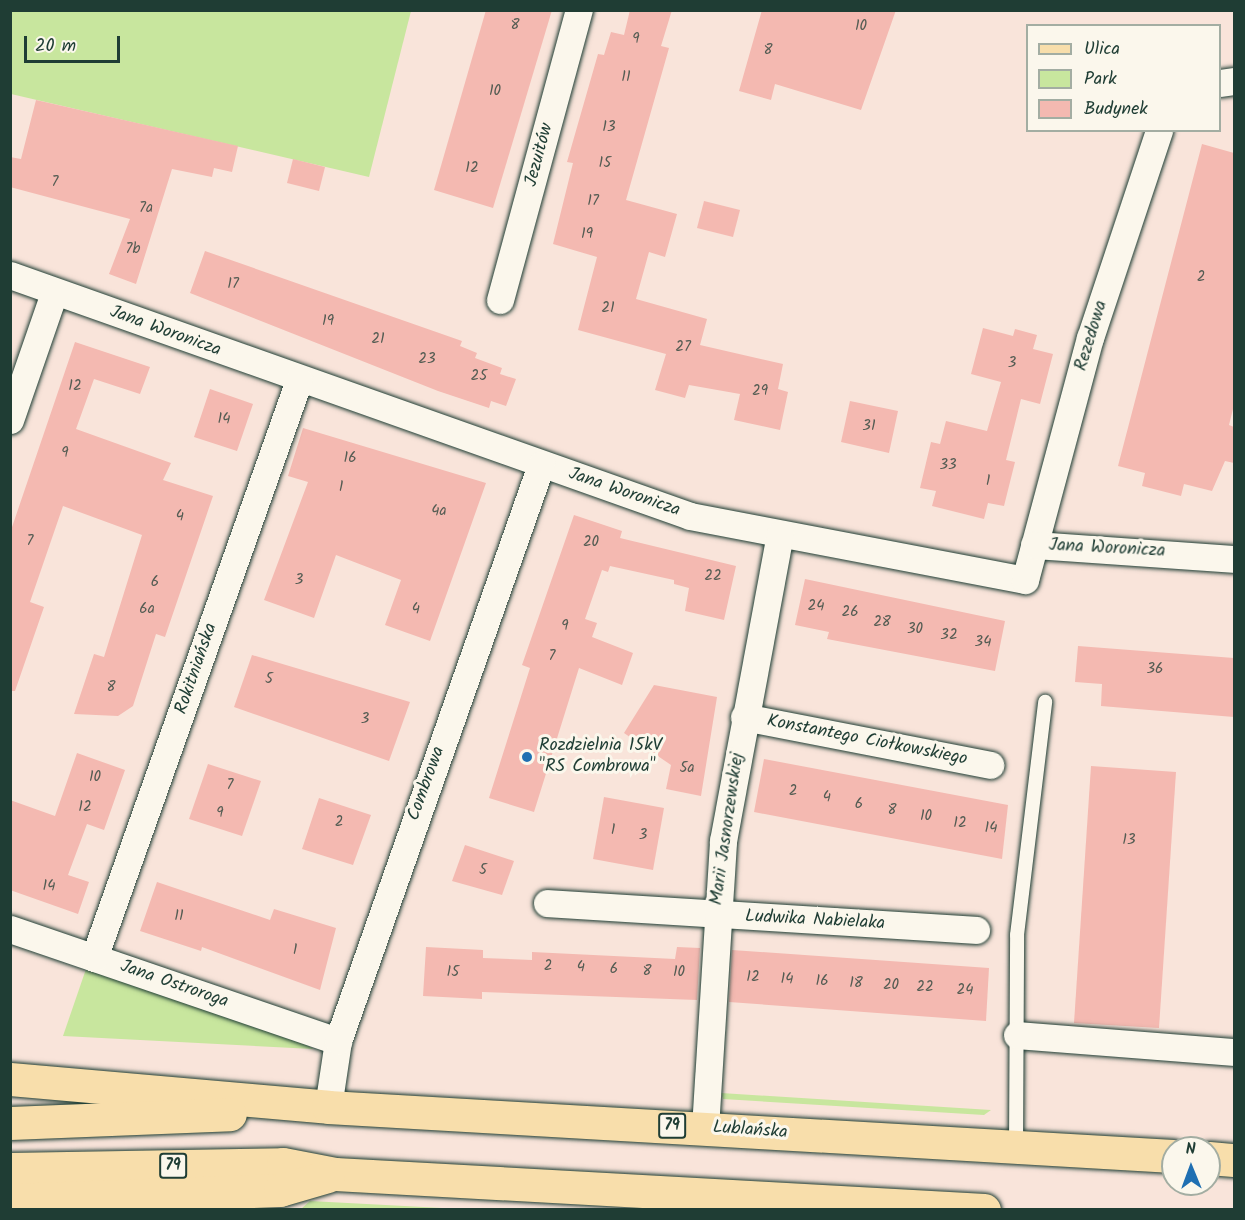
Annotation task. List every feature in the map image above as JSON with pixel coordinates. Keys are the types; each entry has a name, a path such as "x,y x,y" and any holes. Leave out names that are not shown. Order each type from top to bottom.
{"main road":[{"path":"10,1079 328,1107"},
{"name":"Lublańska","path":"328,1107 1161,1155"},
{"name":"79","path":"10,1123 94,1123 328,1107"},
{"name":"79","path":"10,1169 283,1164 335,1174 984,1209"},
{"path":"10,1200 279,1200 335,1174"}],"street":[{"name":"Jezuitów","path":"500,300 579,10"},
{"name":"Rezedowa","path":"1034,545 1090,338 1158,132"},
{"name":"Jana Woronicza","path":"10,275 54,293 299,380 690,516 1025,580 1034,545 1234,559"},
{"path":"10,420 54,293"},
{"name":"Rokitniańska","path":"94,958 299,380"},
{"name":"Combrowa","path":"328,1107 338,1041 541,465"},
{"name":"Marii Jasnorzewskiej","path":"705,1128 723,841 744,717 780,534"},
{"name":"Konstantego Ciołkowskiego","path":"744,717 990,765"},
{"name":"Ludwika Nabielaka","path":"547,903 976,930"},
{"name":"Jana Ostroroga","path":"10,929 338,1041"},
{"path":"1017,1035 1234,1052"}],"lane":[{"path":"1016,1147 1018,928 1045,702"}],"green space":[{"path":"10,11 411,11 369,177 11,94"},
{"path":"86,969 307,1045 313,1049 63,1036"},
{"path":"721,1093 991,1110 984,1115 723,1099"},
{"path":"310,1201 461,1209 301,1209"}],"building":[{"path":"486,10 552,10 493,208 434,190"},
{"path":"630,10 672,10 661,46 669,48 626,200 677,214 665,257 649,252 636,299 707,319 700,345 783,364 778,389 788,392 780,430 734,420 740,394 689,385 685,398 655,390 666,354 578,330 597,257 553,244 573,163 567,162 598,54 604,55 611,32 624,35"},
{"path":"762,10 896,10 861,110 775,84 771,100 739,91"},
{"path":"36,100 238,146 232,172 214,168 212,177 172,169 136,284 109,274 130,219 10,187 10,157 21,159"},
{"path":"1202,144 1234,153 1234,405 1229,425 1234,427 1234,463 1225,461 1212,491 1184,484 1181,496 1142,486 1145,473 1118,466"},
{"path":"293,159 325,167 319,191 287,183"},
{"path":"704,201 740,210 733,237 697,228"},
{"path":"205,251 462,341 460,346 477,353 475,358 502,368 500,374 516,379 506,406 491,401 489,408 438,391 190,293"},
{"path":"983,328 1013,336 1015,329 1037,335 1033,349 1053,354 1040,404 1021,399 1006,460 1015,462 1004,506 988,503 984,519 932,506 936,491 920,488 931,442 940,444 946,421 987,431 1001,382 971,374"},
{"path":"75,342 150,367 140,394 94,379 76,429 171,463 163,480 213,496 165,637 156,634 133,706 118,716 74,714 94,654 104,657 142,535 63,506 30,602 44,607 15,691 10,691 10,533"},
{"path":"210,389 253,404 237,451 194,437"},
{"path":"850,401 898,411 889,453 841,442"},
{"path":"303,428 486,483 430,641 385,625 401,580 336,555 314,618 264,600 308,482 288,476"},
{"path":"574,515 622,531 620,538 736,566 724,620 685,611 689,588 674,584 674,580 610,566 608,572 602,570 585,619 597,623 592,637 633,653 622,685 579,668 534,812 489,798 530,668 522,665"},
{"path":"805,579 1005,621 995,671 827,639 829,632 795,625"},
{"path":"1078,646 1234,658 1234,717 1101,706 1102,684 1075,682"},
{"path":"252,655 410,702 389,761 234,707"},
{"path":"654,685 717,697 701,796 666,789 671,765 624,733"},
{"path":"77,753 125,770 104,830 87,824 68,875 89,882 78,914 10,890 10,800 55,816"},
{"path":"764,759 1008,805 1002,859 754,812"},
{"path":"208,764 261,781 242,836 189,819"},
{"path":"1091,766 1176,772 1159,1028 1074,1023"},
{"path":"604,797 664,808 653,870 593,859"},
{"path":"319,798 371,815 353,865 302,849"},
{"path":"465,845 514,861 502,895 452,881"},
{"path":"157,882 270,920 274,909 336,928 320,990 202,947 201,951 140,931"},
{"path":"426,947 483,950 483,958 532,960 532,952 675,959 677,947 700,948 697,1000 482,992 482,999 423,996"},
{"path":"732,950 989,968 986,1021 729,1002"}],"place":[{"name":"Rozdzielnia 15kV \"RS Combrowa\"","path":"527,757"}]}
